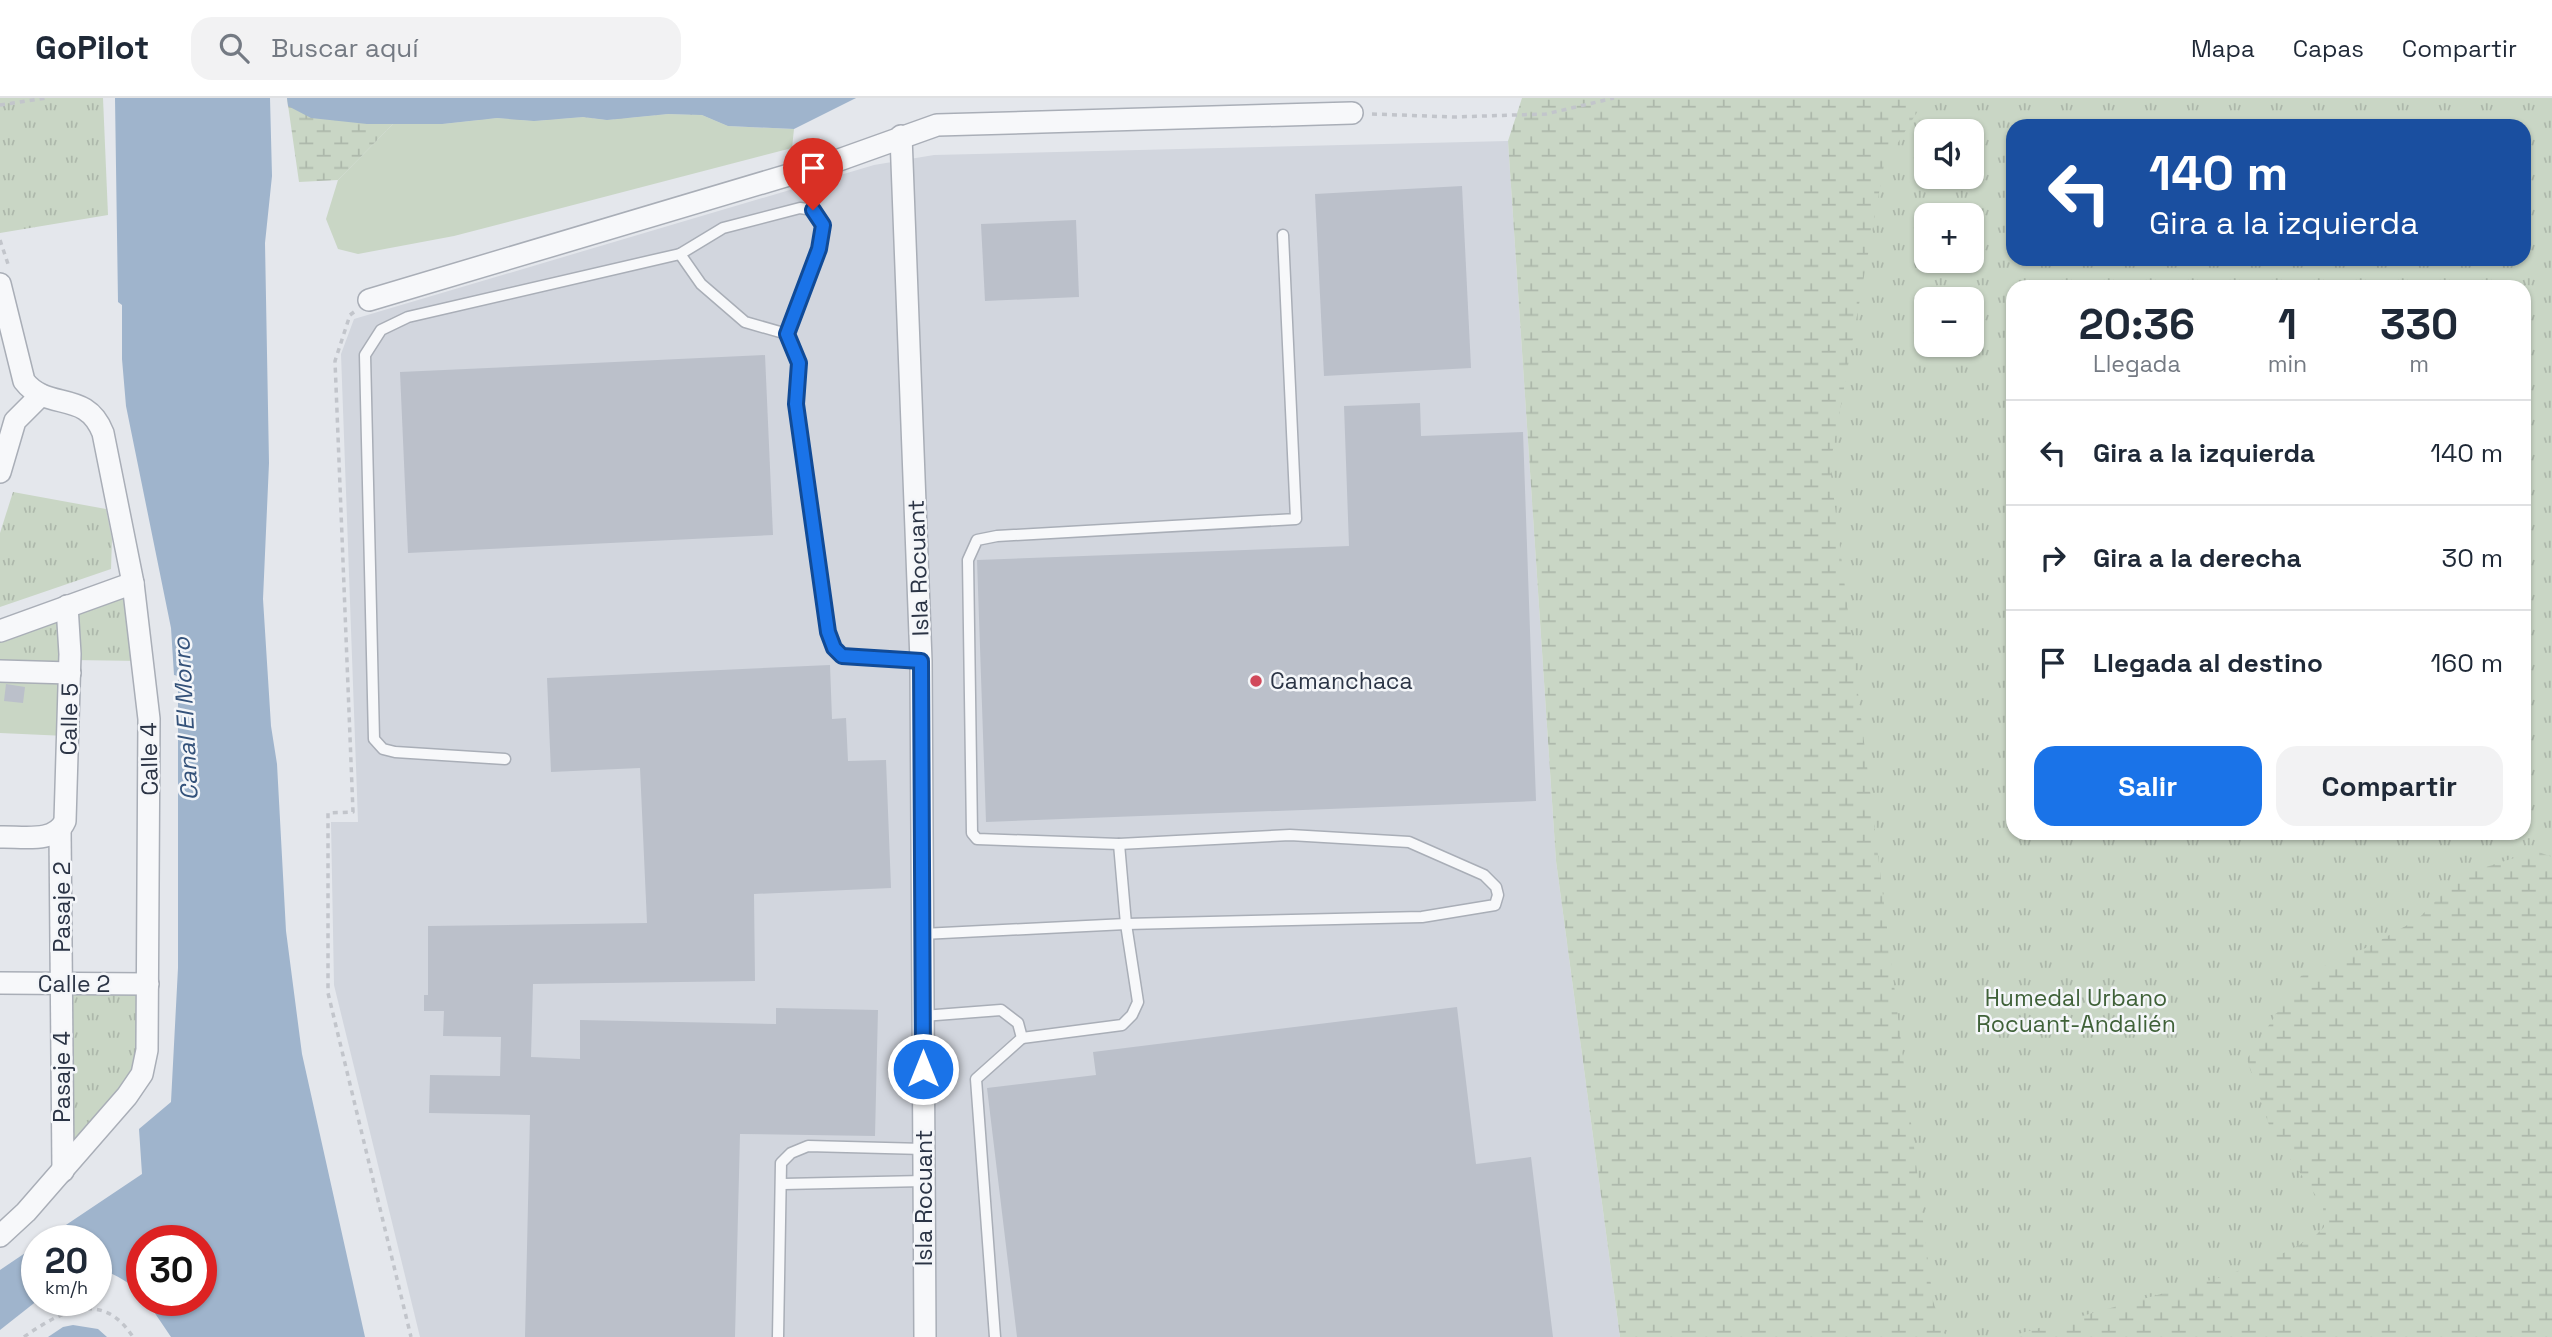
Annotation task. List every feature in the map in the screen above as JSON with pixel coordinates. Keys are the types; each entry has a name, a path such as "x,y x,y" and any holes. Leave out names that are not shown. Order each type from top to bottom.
{"street":[{"path":"369,300 839,160 901,136 959,122 1352,113"},
{"name":"Isla Rocuant","path":"901,136 921,661 925,1337"},
{"path":"0,284 24,381 32,391 40,395 15,421 0,472"},
{"name":"Calle 4","path":"0,1236 63,1171 127,1096 142,1074 147,1050 149,719 132,583 106,446 98,420 79,404 40,395"},
{"path":"0,631 132,583"},
{"name":"Calle 5","path":"60,830 66,816 70,673 67,606"},
{"path":"0,671 70,673"},
{"path":"0,836 49,836 60,830"},
{"name":"Pasaje 2","path":"60,830 62,984"},
{"name":"Calle 2","path":"0,983 148,984"},
{"name":"Pasaje 4","path":"62,984 63,1171"}],"lane":[{"path":"505,759 395,752 383,749 373,739 365,355 382,330 408,317 680,254 723,228 800,208 813,210 823,225 819,249 787,334 799,363 796,404 828,632 834,648 842,656 921,661"},
{"path":"922,934 1126,924 1422,917 1495,905 1498,895 1484,875 1409,842 1290,835 1119,844 977,839 972,833 968,561 977,540 997,536 1296,519 1283,235"},
{"path":"680,254 701,285 745,322 787,334"},
{"path":"995,1337 976,1079 1022,1038 1122,1025 1132,1015 1138,1002 1126,924 1119,844"},
{"path":"923,1016 1002,1010 1018,1023 1022,1038"},
{"path":"778,1337 783,1184 781,1163 791,1153 807,1146 924,1149"},
{"path":"783,1184 924,1181"}],"path":[{"path":"0,105 47,98"},
{"path":"1352,113 1454,117 1546,114 1614,98"},
{"path":"369,300 350,315 335,361 353,812 328,813 328,993 411,1337"},
{"path":"24,1337 51,1318 82,1308 114,1317 133,1337"}],"shaded area":[{"path":"1508,141 1556,861 1620,1337 420,1337 334,985 331,822 358,822 341,354 354,319 874,165 934,155"}],"green space":[{"path":"0,98 103,98 108,215 0,233"},
{"path":"287,98 856,98 756,126 728,126 702,115 668,114 607,120 583,117 534,121 497,118 442,124 394,123 338,180 299,182"},
{"path":"1522,98 2552,98 2552,1337 1620,1337 1556,861 1508,141"},
{"name":"Humedal Urbano Rocuant-Andalién","path":"1926,98 2552,98 2552,857 2536,851 2461,875 2418,919 2370,946 2301,976 2247,1059 2271,1131 2323,1206 2324,1227 2315,1236 2286,1252 2225,1276 2007,1337 1949,1337 1944,1333 1933,1301 1830,466 1884,165"},
{"path":"668,114 702,115 728,126 794,129 792,148 454,236 358,254 338,249 326,219 338,180 394,123 442,124 497,118 534,121 583,117 607,120"},
{"path":"13,492 106,509 112,539 111,569 0,607 0,533"},
{"path":"131,584 141,661 72,660 68,607"},
{"path":"66,608 68,671 0,669 0,632"},
{"path":"0,673 67,675 66,736 0,733"},
{"path":"144,987 143,1060 66,1164 65,988"}],"water":[{"name":"Canal El Morro","path":"115,98 270,98 272,176 265,243 269,463 263,599 271,726 277,764 286,931 302,1054 365,1337 171,1337 157,1316 217,1316 217,1225 126,1225 126,1282 112,1274 112,1225 66,1225 142,1174 139,1129 171,1102 178,968 178,676 174,675 171,628 126,406 122,359 122,305 118,302"},
{"path":"287,98 856,98 794,129 728,126 702,115 668,114 607,120 583,117 534,121 497,118 442,124 367,124 311,118 288,106"},
{"path":"21,1256 21,1313 0,1330 0,1270"},
{"path":"73,1325 98,1329 107,1337 48,1337 63,1327"}],"building":[{"path":"1462,186 1471,368 1324,376 1315,194"},
{"path":"1076,220 1079,297 985,301 981,224"},
{"path":"765,355 773,535 408,553 400,372"},
{"name":"Camanchaca","path":"1420,403 1421,436 1523,432 1536,801 986,822 977,560 1349,546 1344,406"},
{"path":"830,665 832,719 846,718 848,761 886,760 891,888 754,894 755,981 533,984 531,1057 580,1059 580,1020 776,1024 776,1008 878,1010 875,1136 740,1134 735,1337 525,1337 530,1115 429,1113 430,1075 500,1076 501,1037 443,1036 444,1011 424,1011 424,995 428,995 428,926 647,923 640,768 551,772 547,678"},
{"path":"6,684 25,687 23,703 4,701"},
{"path":"1457,1007 1476,1164 1531,1157 1553,1337 1017,1337 987,1088 1096,1075 1093,1052"}],"place":[{"name":"Camanchaca","path":"1256,681"}],"route":[{"path":"813,210 823,225 819,249 787,334 799,363 796,404 828,632 834,648 842,656 921,661 923,1069"}]}
